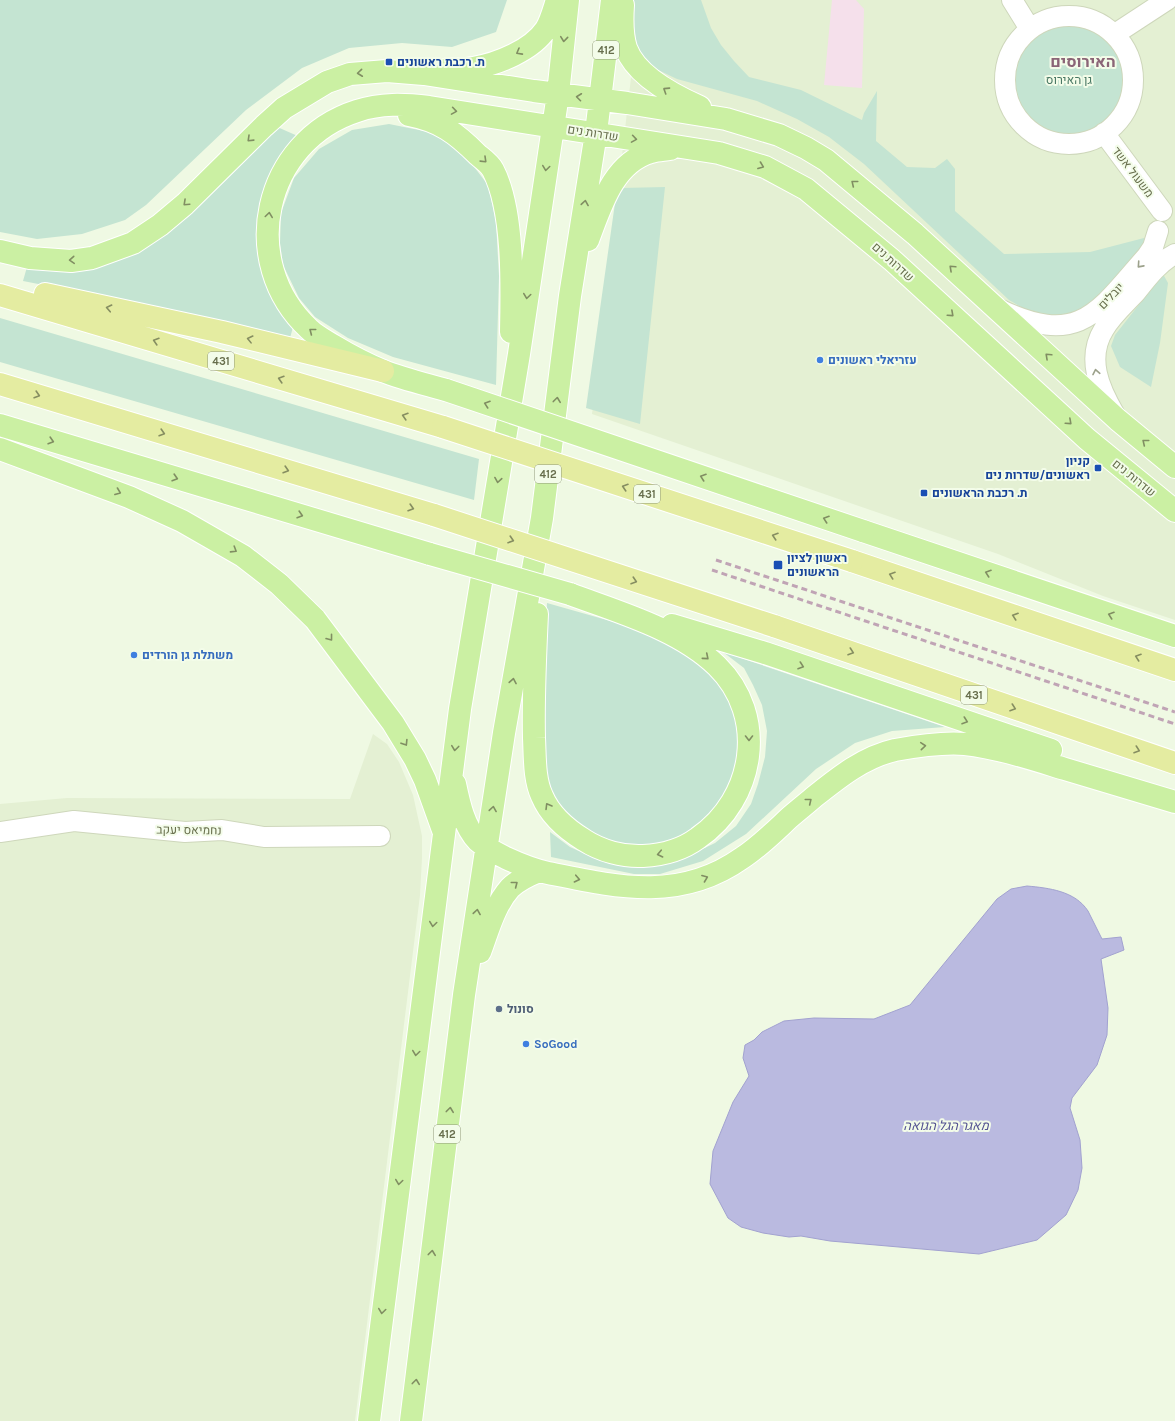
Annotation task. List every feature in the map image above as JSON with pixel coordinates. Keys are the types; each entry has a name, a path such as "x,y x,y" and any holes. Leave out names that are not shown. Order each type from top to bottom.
{"highway":[{"path":"0,285 222,332 383,371"},
{"name":"431","path":"0,295 443,427 852,561 1175,670"},
{"name":"431","path":"0,384 434,515 774,626 1175,763"}],"main road":[{"path":"398,72 473,68 503,60 535,42 546,28 557,0"},
{"path":"369,1421 460,709 519,354 558,94 568,0"},
{"name":"412","path":"416,1415 464,995 504,733 542,518 570,296 596,133 612,0"},
{"path":"623,0 623,37 627,50 632,60 647,75 675,96 726,119 779,135 806,148 826,160 915,234 1118,420 1175,467"},
{"path":"0,251 30,258 71,261 92,258 133,243 160,225 185,204 284,108 327,82 350,74 387,71 424,74 600,99 726,119"},
{"name":"שדרות נים","path":"322,129 340,118 356,111 383,105 406,104 719,153 765,167 806,189 892,260 1087,439 1175,511"},
{"path":"507,424 511,322 510,250 502,192 492,169 457,135 443,127 411,115 396,112 360,115 322,129 297,152 284,171 275,192 269,214 267,250 271,267 284,299 296,315 310,330 346,353 383,371 446,390 863,531 1175,636"},
{"path":"570,296 602,202 614,179 639,157 652,151 683,148"},
{"path":"0,426 430,554 570,594 764,653 1120,773 1175,794"},
{"path":"0,449 122,494 182,521 243,556 279,584 315,618 393,723 415,759 425,780 444,834"},
{"path":"542,518 534,684 535,758 541,795 554,817 574,834 592,845 612,853 634,856 657,855 678,849 698,839 720,818 732,800 743,778 748,759 749,729 746,713 728,680 717,667 688,644 639,620 570,594"},
{"path":"453,771 462,811 468,827 477,840 487,848 512,861 539,871 602,884 630,887 678,885 702,880 724,870 762,844 791,816 841,776 870,758 892,751 917,746 963,744 988,748 1026,757 1175,802"},
{"path":"464,995 499,903 516,883 539,871"}],"street":[{"path":"1012,0 1030,30"},
{"path":"1115,34 1167,0"},
{"name":"משעול אשד","path":"1070,16 1090,19 1108,28 1115,34 1124,46 1133,69 1133,90 1127,109 1115,125 1104,133 1080,143 1059,143 1040,136 1024,125 1012,109 1006,90 1006,69 1012,50 1030,30 1049,19 1070,16"},
{"name":"משעול אשד","path":"1104,133 1168,206"},
{"name":"יובלים","path":"994,306 1026,320 1044,325 1072,323 1088,317 1103,306 1147,256 1153,247 1158,231 1157,221 1168,206"},
{"path":"1158,231 1164,243 1175,249"},
{"name":"יובלים","path":"1118,420 1104,396 1098,379 1095,362 1096,345 1110,320 1160,264 1175,254"},
{"name":"נחמיאס יעקב","path":"0,832 74,821 185,832 222,830 264,837 380,836"}],"shaded area":[{"path":"640,0 1175,0 1175,620 1103,596 998,554 592,414"},
{"path":"832,0 856,0 864,9 862,88 824,85"},
{"path":"373,734 387,744 399,762 413,795 422,836 422,858 420,895 355,1421 0,1421 0,804 67,798 350,799"}],"green space":[{"path":"0,0 507,0 496,32 452,47 402,43 349,48 302,68 246,110 146,205 125,220 82,234 37,239 0,232"},
{"path":"633,0 701,0 711,28 721,45 749,77 801,90 862,120 864,113 877,91 876,141 907,167 935,168 947,159 955,169 955,211 1004,254 1090,252 1144,238 1146,244 1100,298 1079,313 1057,317 1026,310 1009,300 864,164 829,137 797,119 757,101 677,79 654,68 638,51 633,35"},
{"name":"גן האירוס","path":"1062,9 1076,9 1090,12 1102,17 1114,25 1124,35 1132,47 1137,59 1140,80 1139,94 1132,113 1124,125 1114,135 1102,143 1090,148 1076,151 1062,151 1048,148 1036,143 1024,135 1014,125 1006,113 1001,101 998,87 998,73 1001,59 1006,47 1014,35 1024,25 1036,17 1048,12"},
{"path":"389,124 434,133 465,155 488,185 496,222 499,276 496,385 393,357 348,338 315,317 299,298 283,265 280,243 281,213 294,178 319,149 352,130"},
{"path":"275,126 300,137 263,199 258,219 257,236 259,258 264,279 273,297 293,327 290,338 171,310 23,281 27,267 161,236 189,216"},
{"path":"665,187 640,424 586,408 615,203 621,188"},
{"path":"1163,274 1168,283 1160,343 1151,387 1120,367 1111,346 1115,335"},
{"path":"0,318 479,459 474,500 0,362"},
{"path":"547,603 635,628 661,640 696,661 721,685 737,716 739,757 725,796 702,823 675,841 634,847 596,837 561,811 548,786 541,738"},
{"path":"723,652 945,727 892,731 855,743 816,769 746,834 703,861 660,874 634,874 551,857 550,832 570,847 592,857 639,863 690,855 715,843 736,826 751,804 758,784 765,757 767,731 762,705 744,668"}],"water":[{"name":"מאגר הגל הגואה","path":"1027,886 1061,892 1076,899 1083,904 1088,911 1102,939 1121,937 1124,950 1101,959 1108,1008 1107,1035 1097,1065 1072,1098 1070,1108 1080,1140 1082,1168 1078,1190 1066,1215 1037,1240 979,1254 830,1241 801,1236 789,1237 763,1233 741,1227 728,1218 710,1184 713,1151 733,1102 749,1076 743,1058 745,1045 754,1040 762,1032 784,1021 814,1018 874,1019 910,1005 997,899 1011,889"}],"railway":[{"path":"716,560 1175,712"},
{"path":"712,570 1175,724"}],"place":[{"name":"ת. רכבת ראשונים","path":"389,62"},
{"name":"עזריאלי ראשונים","path":"820,360"},
{"name":"קניון ראשונים/שדרות נים","path":"1098,468"},
{"name":"ת. רכבת הראשונים","path":"924,493"},
{"name":"ראשון לציון הראשונים","path":"778,565"},
{"name":"משתלת גן הורדים","path":"134,655"},
{"name":"סונול","path":"499,1009"},
{"name":"SoGood","path":"526,1044"}],"district":[{"name":"האירוסים","path":"1083,61"}]}
